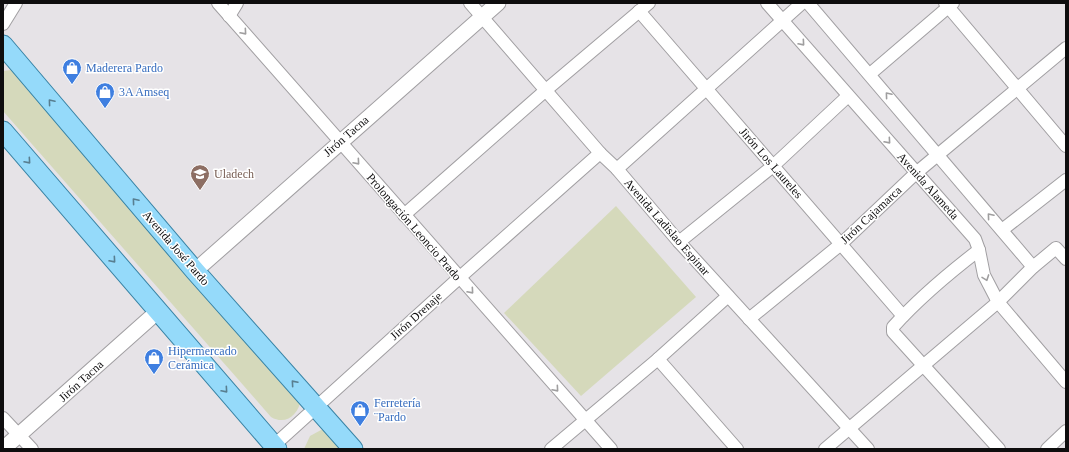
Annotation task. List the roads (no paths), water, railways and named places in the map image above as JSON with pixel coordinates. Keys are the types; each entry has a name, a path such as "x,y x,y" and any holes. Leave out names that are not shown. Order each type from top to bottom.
{"main road":[{"name":"Avenida José Pardo","path":"3,45 195,271 353,449"},
{"path":"3,131 274,448"}],"street":[{"path":"3,24 16,3"},
{"name":"Prolongación Leoncio Prado","path":"218,3 611,449"},
{"path":"230,16 238,3"},
{"name":"Avenida Ladislao Espinar","path":"470,3 600,152 617,169 679,242 868,449"},
{"name":"Jirón Tacna","path":"195,271 339,142 498,3"},
{"path":"404,215 546,90 649,3"},
{"name":"Avenida Alameda","path":"768,3 975,239 979,250 984,275 998,302 1066,382"},
{"path":"617,169 706,88 784,22 802,3"},
{"path":"808,3 1033,267"},
{"path":"870,74 949,4 1066,146"},
{"name":"Jirón Los Laureles","path":"639,11 903,316"},
{"name":"Jirón Cajamarca","path":"749,319 841,244 916,173 1066,48"},
{"path":"679,242 774,166 848,96"},
{"name":"Jirón Drenaje","path":"274,448 459,278 600,152"},
{"path":"1002,230 1066,180"},
{"path":"825,449 998,302 1033,267 1056,248 1066,258"},
{"path":"979,250 953,270 903,316 893,327 893,332 922,366 999,449"},
{"path":"551,449 658,359 728,296"},
{"name":"Jirón Tacna","path":"3,449 157,312"},
{"path":"658,359 737,449"},
{"path":"3,418 32,449"},
{"path":"1047,449 1066,431"}],"place":[{"name":"Maderera Pardo","path":"72,85"},
{"name":"3A Amseq","path":"105,109"},
{"name":"Uladech","path":"200,191"},
{"name":"Hipermercado Cerámica","path":"154,375"},
{"name":"Ferretería ¨Pardo","path":"360,427"}]}
